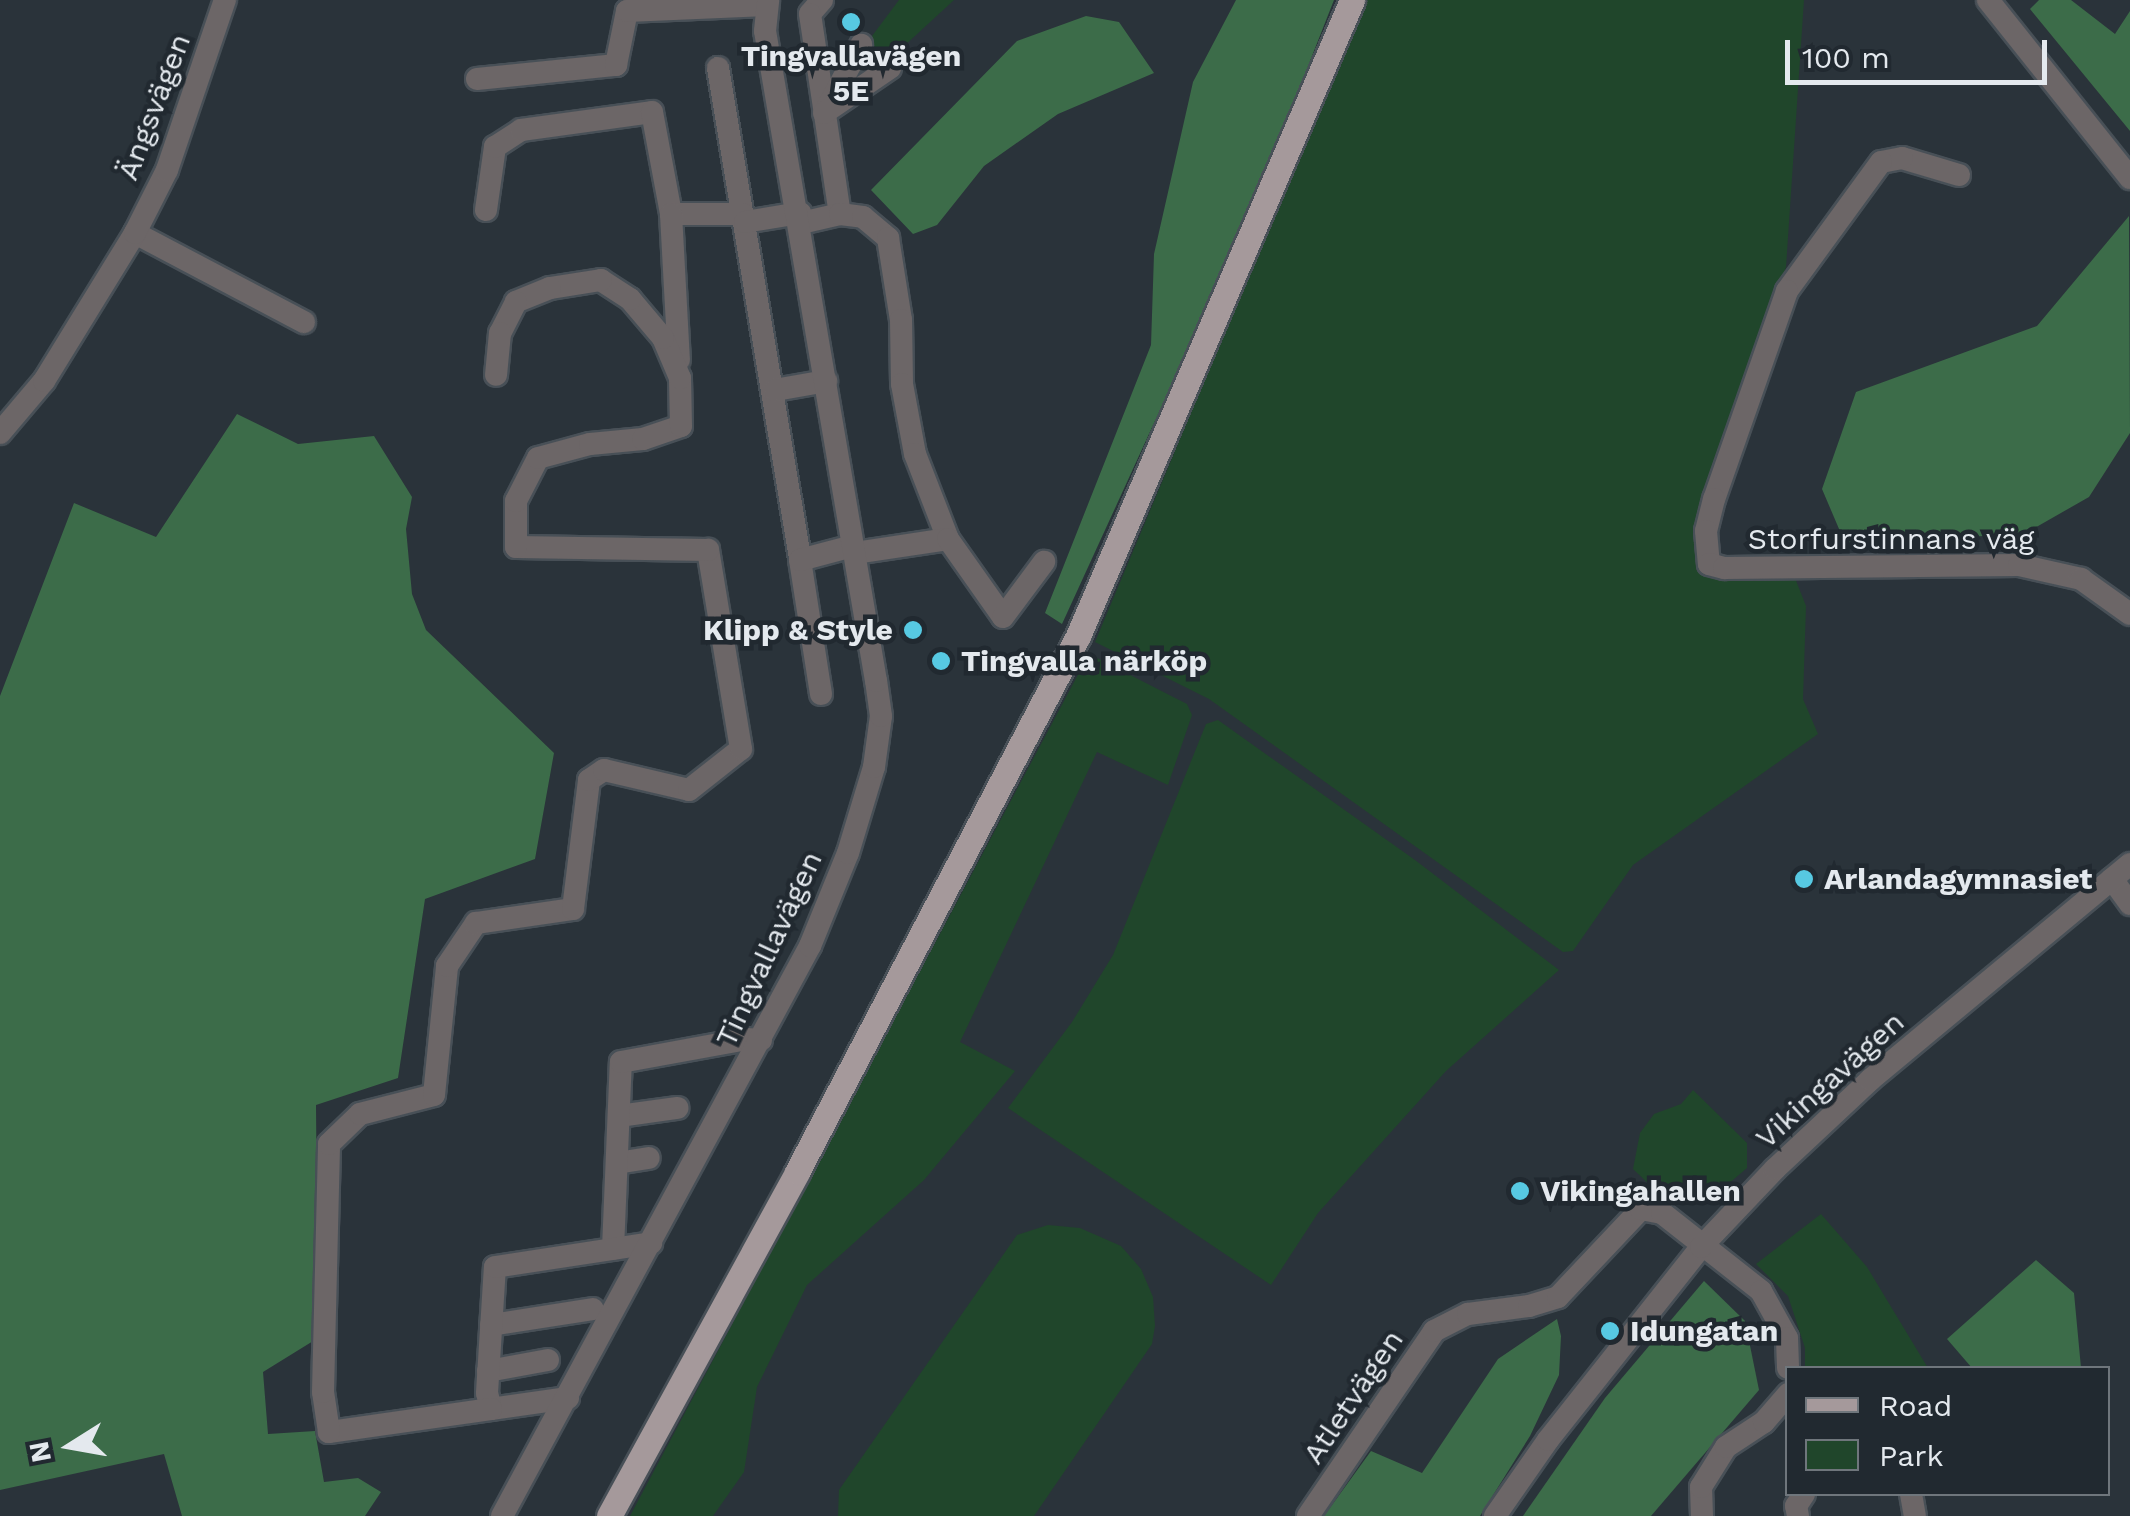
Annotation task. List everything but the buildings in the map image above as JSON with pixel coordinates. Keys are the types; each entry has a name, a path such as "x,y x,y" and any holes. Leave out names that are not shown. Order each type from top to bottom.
{"main road":[{"path":"609,1516 798,1172 1078,636 1352,0"}],"street":[{"name":"Ängsvägen","path":"0,433 44,381 134,233 167,170 225,0"},
{"path":"822,0 810,14 840,214"},
{"path":"1988,0 2130,178"},
{"path":"477,79 616,65 627,11 768,3"},
{"name":"Tingvallavägen","path":"502,1516 810,946 835,888 874,768 880,716 800,218 765,31 768,3"},
{"path":"824,113 862,45"},
{"path":"718,68 775,390 821,694"},
{"path":"824,113 890,68"},
{"path":"486,210 494,147 521,130 652,112 671,214 682,426 643,439 590,444 538,458 516,502 516,547 708,550 741,749 688,790 604,770 589,780 572,909 476,922 447,966 434,1095 360,1114 330,1144 323,1392 329,1432 568,1398"},
{"name":"Storfurstinnans väg","path":"1959,175 1902,158 1881,162 1788,291 1714,499 1706,554 1710,564 1724,568 2020,565 2081,579 2130,614"},
{"path":"671,214 744,218 840,214 864,217 888,238 901,320 902,384 915,454 948,539 1003,617 1044,562"},
{"path":"134,233 304,322"},
{"path":"496,375 500,333 516,302 550,288 601,280 630,299 663,338 680,378"},
{"path":"775,390 826,380"},
{"path":"800,560 948,539"},
{"path":"2121,871 2130,904"},
{"name":"Vikingavägen","path":"1495,1516 1548,1440 1701,1246 1870,1080 2121,871"},
{"path":"613,1249 622,1062 746,1039 761,1040"},
{"path":"619,1116 677,1108"},
{"path":"617,1163 649,1158"},
{"name":"Atletvägen","path":"1308,1516 1434,1332 1468,1314 1530,1306 1558,1297 1641,1209 1662,1213 1701,1246"},
{"path":"491,1409 488,1371 494,1268 651,1244"},
{"path":"1701,1246 1743,1275 1776,1310 1787,1338 1788,1366"},
{"path":"491,1325 593,1310"},
{"path":"488,1371 548,1360"},
{"path":"1702,1516 1701,1487 1726,1447 1764,1422 1785,1398"}],"green space":[{"path":"899,0 954,0 889,60 866,44"},
{"path":"1236,0 1334,0 1252,209 1062,624 1045,613 1151,345 1154,254 1193,82"},
{"path":"1364,0 1804,0 1786,267 1696,519 1702,575 1795,578 1806,606 1803,699 1818,734 1633,865 1573,951 1563,952 1209,699 1095,642"},
{"path":"2039,0 2071,0 2115,34 2130,11 2130,131 2030,9"},
{"path":"1086,16 1119,22 1154,73 1058,114 984,166 937,225 913,234 871,190 1017,41"},
{"path":"2129,216 2130,433 2089,497 2024,534 1845,543 1822,489 1856,392 2037,326"},
{"path":"237,414 298,444 374,436 412,497 406,529 412,594 426,630 554,753 535,859 425,899 398,1078 316,1105 318,1338 263,1372 268,1434 315,1431 324,1482 358,1478 381,1492 365,1516 182,1516 164,1454 0,1490 0,696 74,503 156,537"},
{"path":"1089,654 1187,704 1192,715 1168,785 1097,752 960,1042 1015,1071 924,1180 807,1285 757,1387 744,1472 713,1516 630,1516"},
{"path":"1218,720 1415,860 1559,970 1446,1071 1318,1213 1271,1285 1008,1108 1072,1022 1113,955 1206,724"},
{"path":"1693,1090 1747,1143 1747,1168 1707,1202 1687,1203 1674,1191 1653,1188 1633,1169 1640,1133 1654,1114 1681,1104"},
{"path":"1821,1214 1867,1267 1927,1366 1805,1366 1805,1348 1788,1296 1756,1264"},
{"path":"1048,1225 1080,1228 1121,1246 1141,1269 1153,1297 1155,1326 1152,1344 1034,1516 838,1516 839,1490 1017,1235"},
{"path":"2036,1260 2074,1293 2081,1366 1970,1366 1947,1339"},
{"path":"1704,1281 1745,1321 1759,1390 1651,1516 1523,1516 1605,1398"},
{"path":"1557,1319 1561,1336 1559,1375 1530,1436 1480,1516 1324,1516 1371,1451 1422,1473 1498,1359"}],"place":[{"name":"Tingvallavägen 5E","path":"851,22"},
{"name":"Klipp & Style","path":"913,630"},
{"name":"Tingvalla närköp","path":"941,661"},
{"name":"Arlandagymnasiet","path":"1804,879"},
{"name":"Vikingahallen","path":"1520,1191"},
{"name":"Idungatan","path":"1610,1331"}]}
